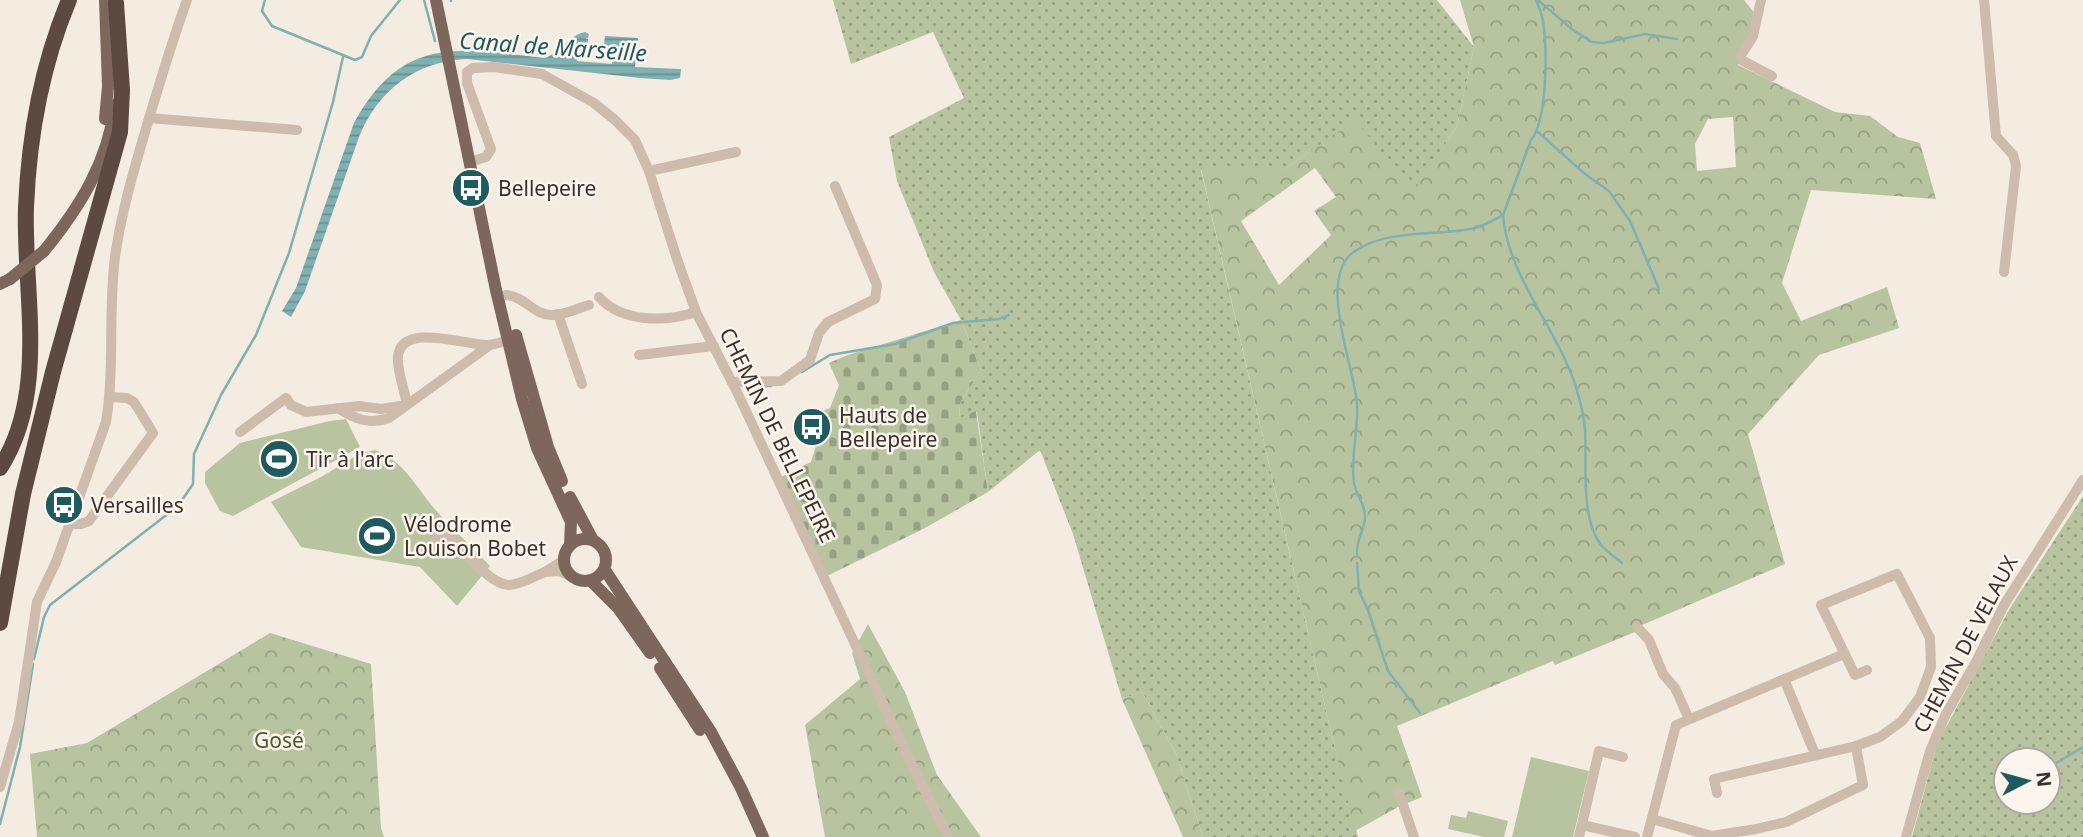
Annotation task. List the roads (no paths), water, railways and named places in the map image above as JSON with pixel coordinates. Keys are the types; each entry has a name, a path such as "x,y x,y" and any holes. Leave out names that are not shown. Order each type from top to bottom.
{"highway":[{"path":"0,468 17,433 28,383 26,209 35,119 48,57 69,0"},
{"path":"0,624 23,494 120,132 122,90 113,1"}],"main road":[{"path":"436,0 530,391 548,447 585,528 607,556 604,570 591,581 584,582 572,577 564,560 570,545 571,522 565,504 537,449 522,399 473,161"},
{"path":"5,282 49,246 84,197 98,168 109,135 116,96 113,1"},
{"path":"570,545 580,539 593,540"},
{"path":"604,570 711,733 741,788 763,837"},
{"path":"591,581 618,608 640,638 709,744 729,779 754,837"}],"street":[{"path":"0,787 19,722 37,602 52,573 106,422 110,397 115,258 123,213 160,80 187,0"},
{"path":"1762,0 1753,36 1740,57 1772,76"},
{"path":"1984,0 1997,136 2013,155 2016,166 2004,272"},
{"name":"CHEMIN DE BELLEPEIRE","path":"473,161 489,155 490,144 467,83 467,75 473,68 494,67 537,73 584,97 615,120 635,140 649,171 696,312 732,382 948,837"},
{"path":"149,118 297,130"},
{"path":"649,171 736,152"},
{"path":"732,382 781,381 810,360 820,333 828,322 872,302 877,296 877,285 835,186"},
{"path":"506,295 518,297 544,314 558,314 589,304"},
{"path":"599,297 629,316 682,316 696,312"},
{"path":"558,314 582,384"},
{"path":"407,405 398,355 402,346 411,338 490,345"},
{"path":"240,432 286,398 291,405 306,412 364,405 381,409 407,405 490,345 509,340"},
{"path":"639,355 714,346"},
{"path":"69,524 89,521 153,433 131,399 110,397"},
{"name":"CHEMIN DE VELAUX","path":"1906,837 1930,751 1946,714 2004,605 2083,480"},
{"path":"431,546 437,539 448,537 488,574 505,584 521,582 564,560"},
{"path":"545,572 559,570 572,577"},
{"path":"1717,793 1714,779 1856,746 1880,737 1902,721 1920,697 1931,667 1930,638 1897,574 1821,605 1854,675 1867,670"},
{"path":"1637,627 1648,640 1663,674 1675,688 1689,719"},
{"path":"1647,837 1676,725 1844,654"},
{"path":"1784,679 1815,754"},
{"path":"1651,819 1711,837 1786,822 1863,785 1856,746"},
{"path":"1579,837 1600,751 1623,757"},
{"path":"1399,793 1415,837"},
{"path":"1582,825 1635,837"}],"water":[{"path":"585,32 589,34 588,38 585,38 588,39 585,44 588,45 587,49 578,51 577,61 612,64 617,58 610,55 610,51 603,51 605,36 638,38 635,67 681,69 680,78 640,78 467,59 431,65 415,72 388,92 367,120 305,291 291,317 282,311 296,288 354,123 372,95 392,74 413,61 435,54 459,51 545,58"}],"waterway":[{"path":"265,0 262,11 272,26 355,60 362,57 371,36 400,0"},
{"path":"424,0 435,41"},
{"path":"1357,554 1365,513 1354,483 1357,403 1340,322 1338,280 1344,263 1355,251 1369,244 1398,236 1475,228 1503,215 1541,117 1545,65 1544,33 1536,0"},
{"path":"1539,1 1573,30 1592,42 1604,43 1645,34 1677,39"},
{"path":"34,659 44,617 50,605 178,506 193,484 194,454 221,395 256,335 289,253 333,102 343,57"},
{"path":"1538,132 1585,174 1609,191 1630,221 1659,289"},
{"path":"1503,215 1514,260 1568,365 1583,413 1587,505 1594,534 1603,548 1622,563"},
{"path":"802,372 830,355 895,344 953,323 999,319 1009,315"},
{"path":"746,387 771,386"},
{"path":"1357,563 1359,591 1388,671 1420,713"},
{"path":"0,824 20,747 33,664"},
{"path":"2062,760 2083,747"}],"place":[{"name":"Bellepeire","path":"471,188"},
{"name":"Hauts de Bellepeire","path":"812,427"},
{"name":"Tir à l'arc","path":"279,459"},
{"name":"Versailles","path":"64,505"},
{"name":"Vélodrome Louison Bobet","path":"377,536"}],"water label":[{"name":"Canal de Marseille","path":"553,46"}],"park label":[{"name":"Gosé","path":"279,740"}]}
